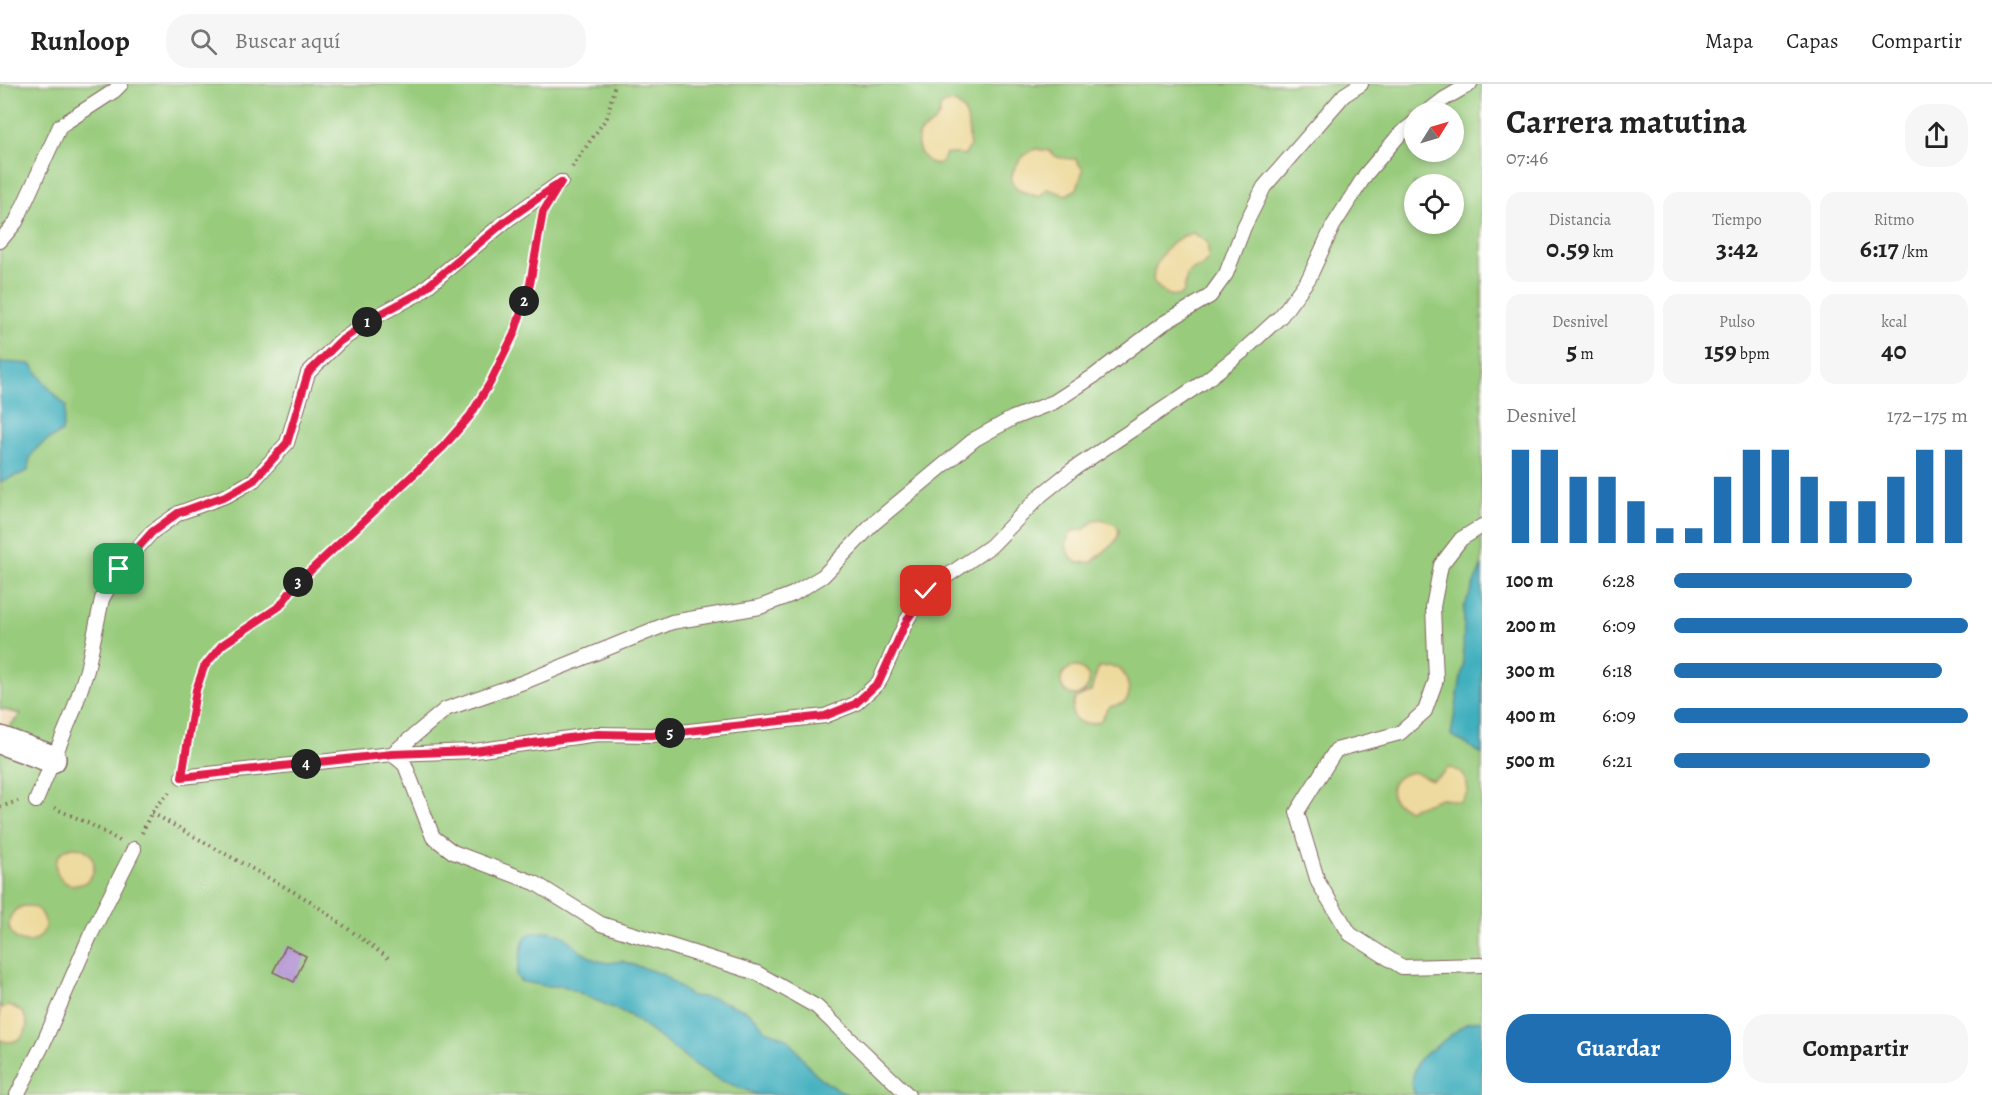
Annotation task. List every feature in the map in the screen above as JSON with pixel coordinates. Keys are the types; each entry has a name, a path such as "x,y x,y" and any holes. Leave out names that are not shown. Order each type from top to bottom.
{"street":[{"path":"0,740 52,759"}],"lane":[{"path":"0,241 16,222 60,126 121,84"},
{"path":"392,754 446,709 524,682 672,622 760,607 793,594 823,576 875,522 975,438 1013,418 1054,402 1094,376 1164,322 1210,296 1226,274 1244,227 1264,187 1344,95 1361,84"},
{"path":"1440,102 1470,84"},
{"path":"182,777 392,754 474,751 598,734 652,735 708,729 825,716 855,704 879,682 907,620 926,591 991,546 1041,495 1057,482 1205,381 1243,351 1281,316 1309,278 1332,226 1366,174 1404,131"},
{"path":"36,801 73,712 87,670 102,599 119,569 152,532 178,513 228,495 254,480 287,443 308,373 339,342 375,317 418,294 489,234 561,182"},
{"path":"1482,526 1461,538 1441,565 1433,607 1436,680 1425,711 1400,733 1336,750 1297,812 1317,882 1350,934 1402,967 1482,965"},
{"path":"392,754 405,765 433,837 453,852 535,883 601,924 757,973 817,1007 908,1095"},
{"path":"17,1095 43,1044 90,936 134,849"}],"path":[{"path":"0,807 25,800 36,801 88,823 134,849 151,813 182,777 196,690 204,667 222,645 280,606 296,584 443,447 470,416 490,383 514,334 530,284 543,212 561,182 607,117 615,84"},
{"path":"151,813 310,901 388,958"}],"green space":[{"path":"0,84 1482,84 1482,1095 0,1095 0,737 21,714 0,709"}],"sand":[{"path":"952,102 963,109 966,115 970,146 965,155 946,153 940,163 931,163 920,152 918,139 923,130 936,120 940,107"},
{"path":"1036,149 1050,151 1058,157 1076,159 1083,170 1077,189 1066,195 1047,189 1039,197 1018,190 1011,181 1016,166 1023,157"},
{"path":"1193,233 1207,242 1209,258 1203,265 1188,273 1183,294 1170,295 1162,291 1153,281 1156,265 1171,244"},
{"path":"1101,519 1116,525 1119,531 1115,542 1092,562 1077,563 1070,556 1067,548 1069,535 1072,531 1083,530 1095,520"},
{"path":"1075,667 1085,671 1089,681 1085,691 1075,695 1065,691 1061,681 1065,671"},
{"path":"1100,667 1120,668 1125,676 1129,691 1127,700 1106,710 1099,722 1080,722 1073,716 1072,711 1076,698 1091,691"},
{"path":"1448,768 1461,772 1467,782 1468,792 1460,802 1441,798 1408,810 1394,801 1391,790 1398,778 1414,772 1432,780"},
{"path":"75,847 88,853 94,866 88,879 75,885 62,879 56,866 62,853"},
{"path":"27,906 40,911 45,924 40,937 27,942 14,937 9,924 14,911"},
{"path":"9,1006 18,1009 27,1022 23,1035 18,1040 10,1042 0,1040 0,1008"}],"water":[{"path":"4,362 31,364 66,406 62,432 34,451 28,471 0,482 0,364"},
{"path":"1482,565 1482,754 1451,735 1463,666 1464,608"},
{"path":"549,931 564,936 580,951 595,960 608,963 622,961 662,974 691,996 712,998 745,1010 756,1018 764,1029 788,1039 813,1071 827,1083 848,1095 758,1095 718,1079 697,1066 629,1015 564,986 546,986 520,981 516,974 526,937 530,934"},
{"path":"1482,1020 1482,1095 1415,1095 1411,1083 1418,1060 1467,1023"}],"building":[{"path":"286,946 306,956 294,982 273,972"}],"route":[{"path":"119,569 152,532 178,513 228,495 254,480 287,443 308,373 339,342 375,317 418,294 507,220 561,182 543,212 530,284 514,334 490,383 470,416 443,447 296,584 280,606 222,645 204,667 196,690 182,777 392,754 474,751 598,734 652,735 825,716 855,704 879,682 907,620 926,591"}]}
